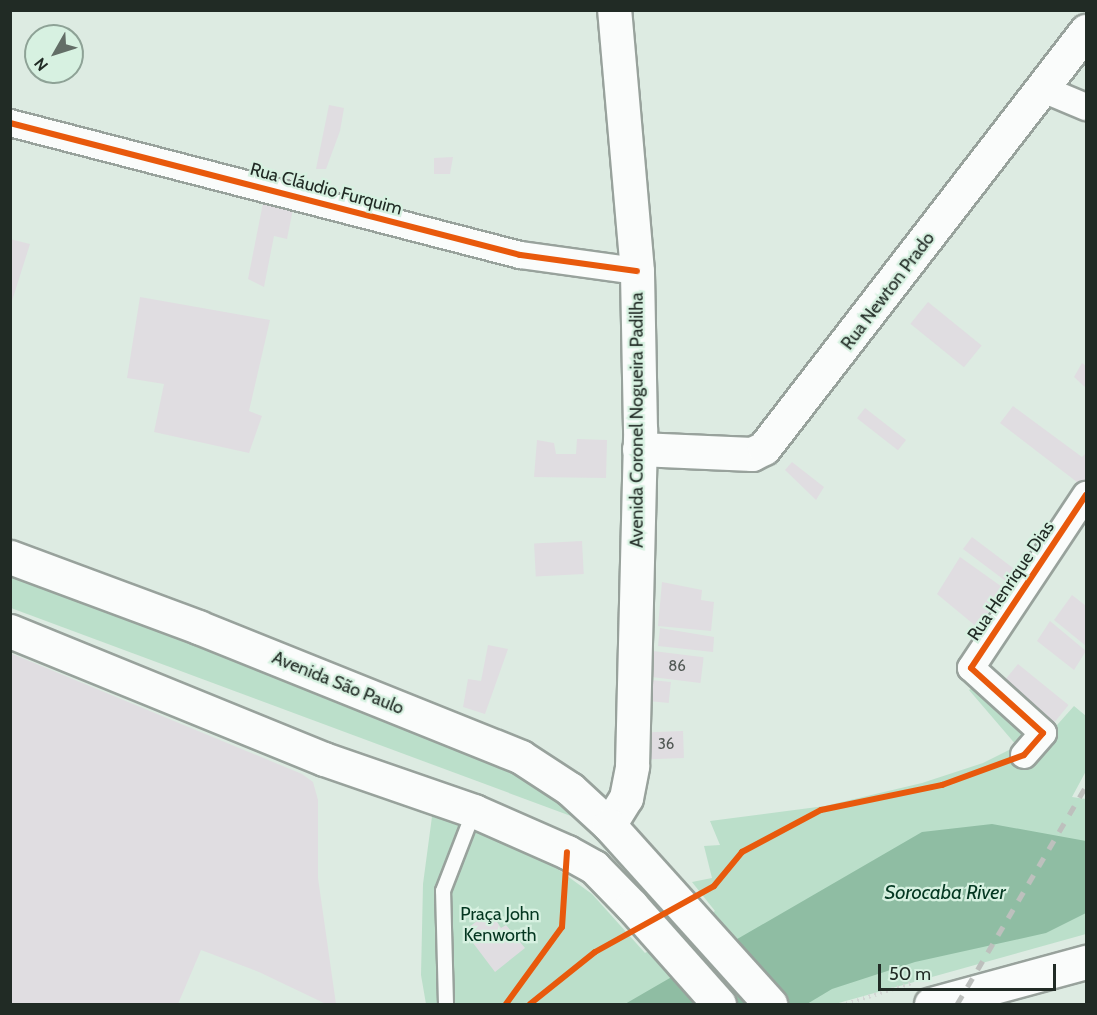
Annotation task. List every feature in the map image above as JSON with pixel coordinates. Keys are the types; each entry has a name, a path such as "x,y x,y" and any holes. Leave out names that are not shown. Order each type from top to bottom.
{"main road":[{"name":"Avenida Coronel Nogueira Padilha","path":"609,825 626,798 632,766 639,449 637,271 614,10"},
{"name":"Rua Newton Prado","path":"639,449 752,454 764,448 1043,89 1086,30"},
{"name":"Avenida São Paulo","path":"10,557 198,627 521,757 570,789 609,825 770,1005"},
{"path":"10,631 324,759 474,811 594,867 632,906 719,1005"},
{"path":"474,811 569,832 609,825"},
{"path":"931,1005 1086,962"},
{"path":"1017,1005 1086,986"}],"street":[{"path":"1043,89 1086,106"},
{"name":"Rua Cláudio Furquim","path":"10,123 520,255 637,271"},
{"name":"Rua Henrique Dias","path":"1024,755 1043,733 971,668 1086,495"}],"lane":[{"path":"446,1005 443,891 474,811"}],"green space":[{"path":"10,576 220,652 531,775 579,819 11,608"},
{"name":"Praça John Kenworth","path":"975,686 1032,731 1025,761 1074,706 1086,716 1086,771 1072,797 1086,799 1086,934 835,1004 426,1004 421,975 423,884 433,809 541,857 592,894 645,953 715,911 692,882 712,878 704,846 720,845 710,821 825,806 922,783 983,763 1017,746 969,690"}],"water":[{"name":"Sorocaba River","path":"992,824 1086,841 1086,913 1046,933 915,962 832,989 807,1004 625,1004 922,832"}],"building":[{"path":"329,105 344,108 340,131 326,169 316,169"},
{"path":"453,157 450,174 434,174 434,158"},
{"path":"263,203 293,209 287,239 274,236 264,287 248,279"},
{"path":"10,239 30,244 11,304 10,304"},
{"path":"140,297 270,320 249,411 262,416 249,453 154,432 164,384 127,378"},
{"path":"928,302 982,345 964,367 910,324"},
{"path":"1082,363 1086,366 1086,388 1074,377"},
{"path":"1013,406 1082,457 1086,453 1086,489 1000,423"},
{"path":"865,408 906,440 898,450 857,418"},
{"path":"577,439 607,440 606,478 534,477 537,440 554,443 556,454 576,454"},
{"path":"792,462 824,487 816,500 785,470"},
{"path":"972,537 1020,573 1011,585 963,549"},
{"path":"582,541 584,574 536,576 534,544"},
{"path":"960,557 1005,589 978,628 937,594"},
{"path":"662,582 702,590 701,600 714,602 711,631 658,626"},
{"path":"1072,595 1086,606 1086,646 1054,620"},
{"path":"1050,621 1086,651 1074,670 1037,641"},
{"path":"660,628 714,637 713,652 658,646"},
{"path":"488,645 508,649 485,714 463,707 468,679 481,681"},
{"path":"653,651 704,657 700,683 650,677"},
{"path":"10,653 302,774 313,782 318,800 318,878 336,1004 326,1004 259,972 201,950 178,1004 10,1004"},
{"path":"1018,664 1069,705 1054,723 1004,682"},
{"path":"651,680 671,682 669,703 649,701"},
{"path":"683,731 684,758 651,759 650,732"},
{"path":"490,911 501,928 506,925 525,948 495,972 464,931"}],"railway":[{"path":"957,1004 1086,786"}],"cycle path":[{"path":"10,123 520,255 637,271"},
{"path":"530,1004 595,952 714,886 742,852 821,810 942,785 1024,755 1043,733 971,668 1086,495"},
{"path":"506,1004 562,927 567,852"}]}
